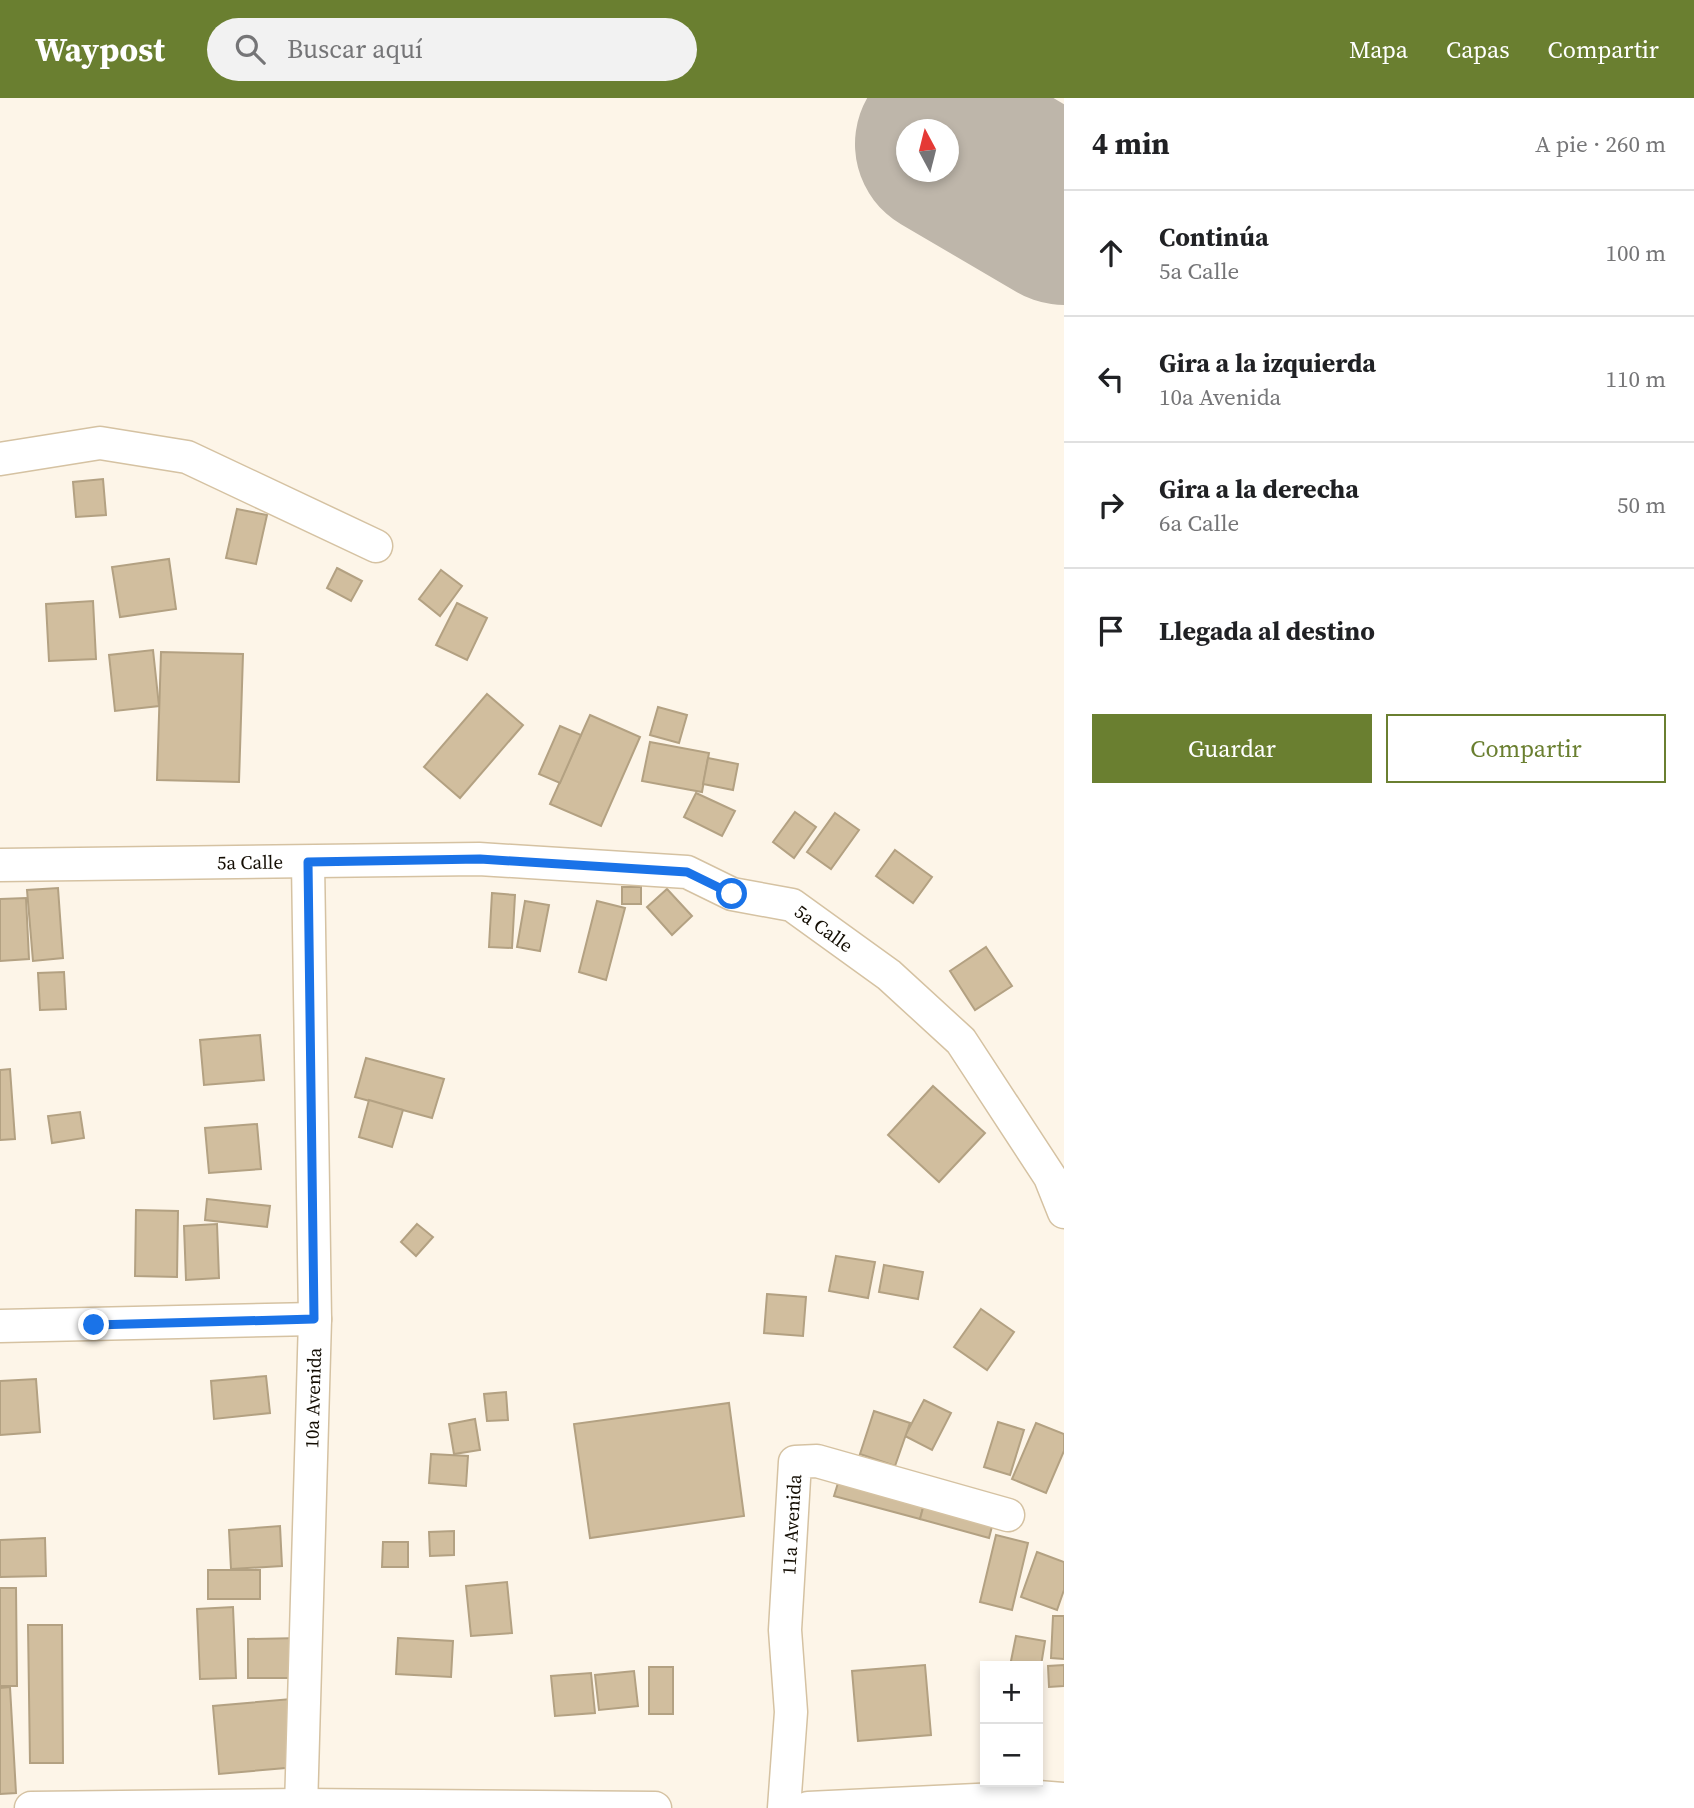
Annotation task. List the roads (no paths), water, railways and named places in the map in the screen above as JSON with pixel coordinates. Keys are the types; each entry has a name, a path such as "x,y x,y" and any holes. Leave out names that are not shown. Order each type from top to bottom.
{"street":[{"path":"0,459 100,443 187,457 376,546"},
{"name":"5a Calle","path":"0,865 480,859 687,872 732,894 792,905 889,975 961,1041 1050,1177 1064,1212"},
{"name":"10a Avenida","path":"301,1806 314,1319 308,862"},
{"path":"0,1326 314,1319"},
{"name":"11a Avenida","path":"784,1808 790,1712 785,1630 795,1462 817,1461 1008,1514"},
{"path":"808,1808 1038,1797 1064,1799"},
{"path":"31,1808 655,1808"}]}
